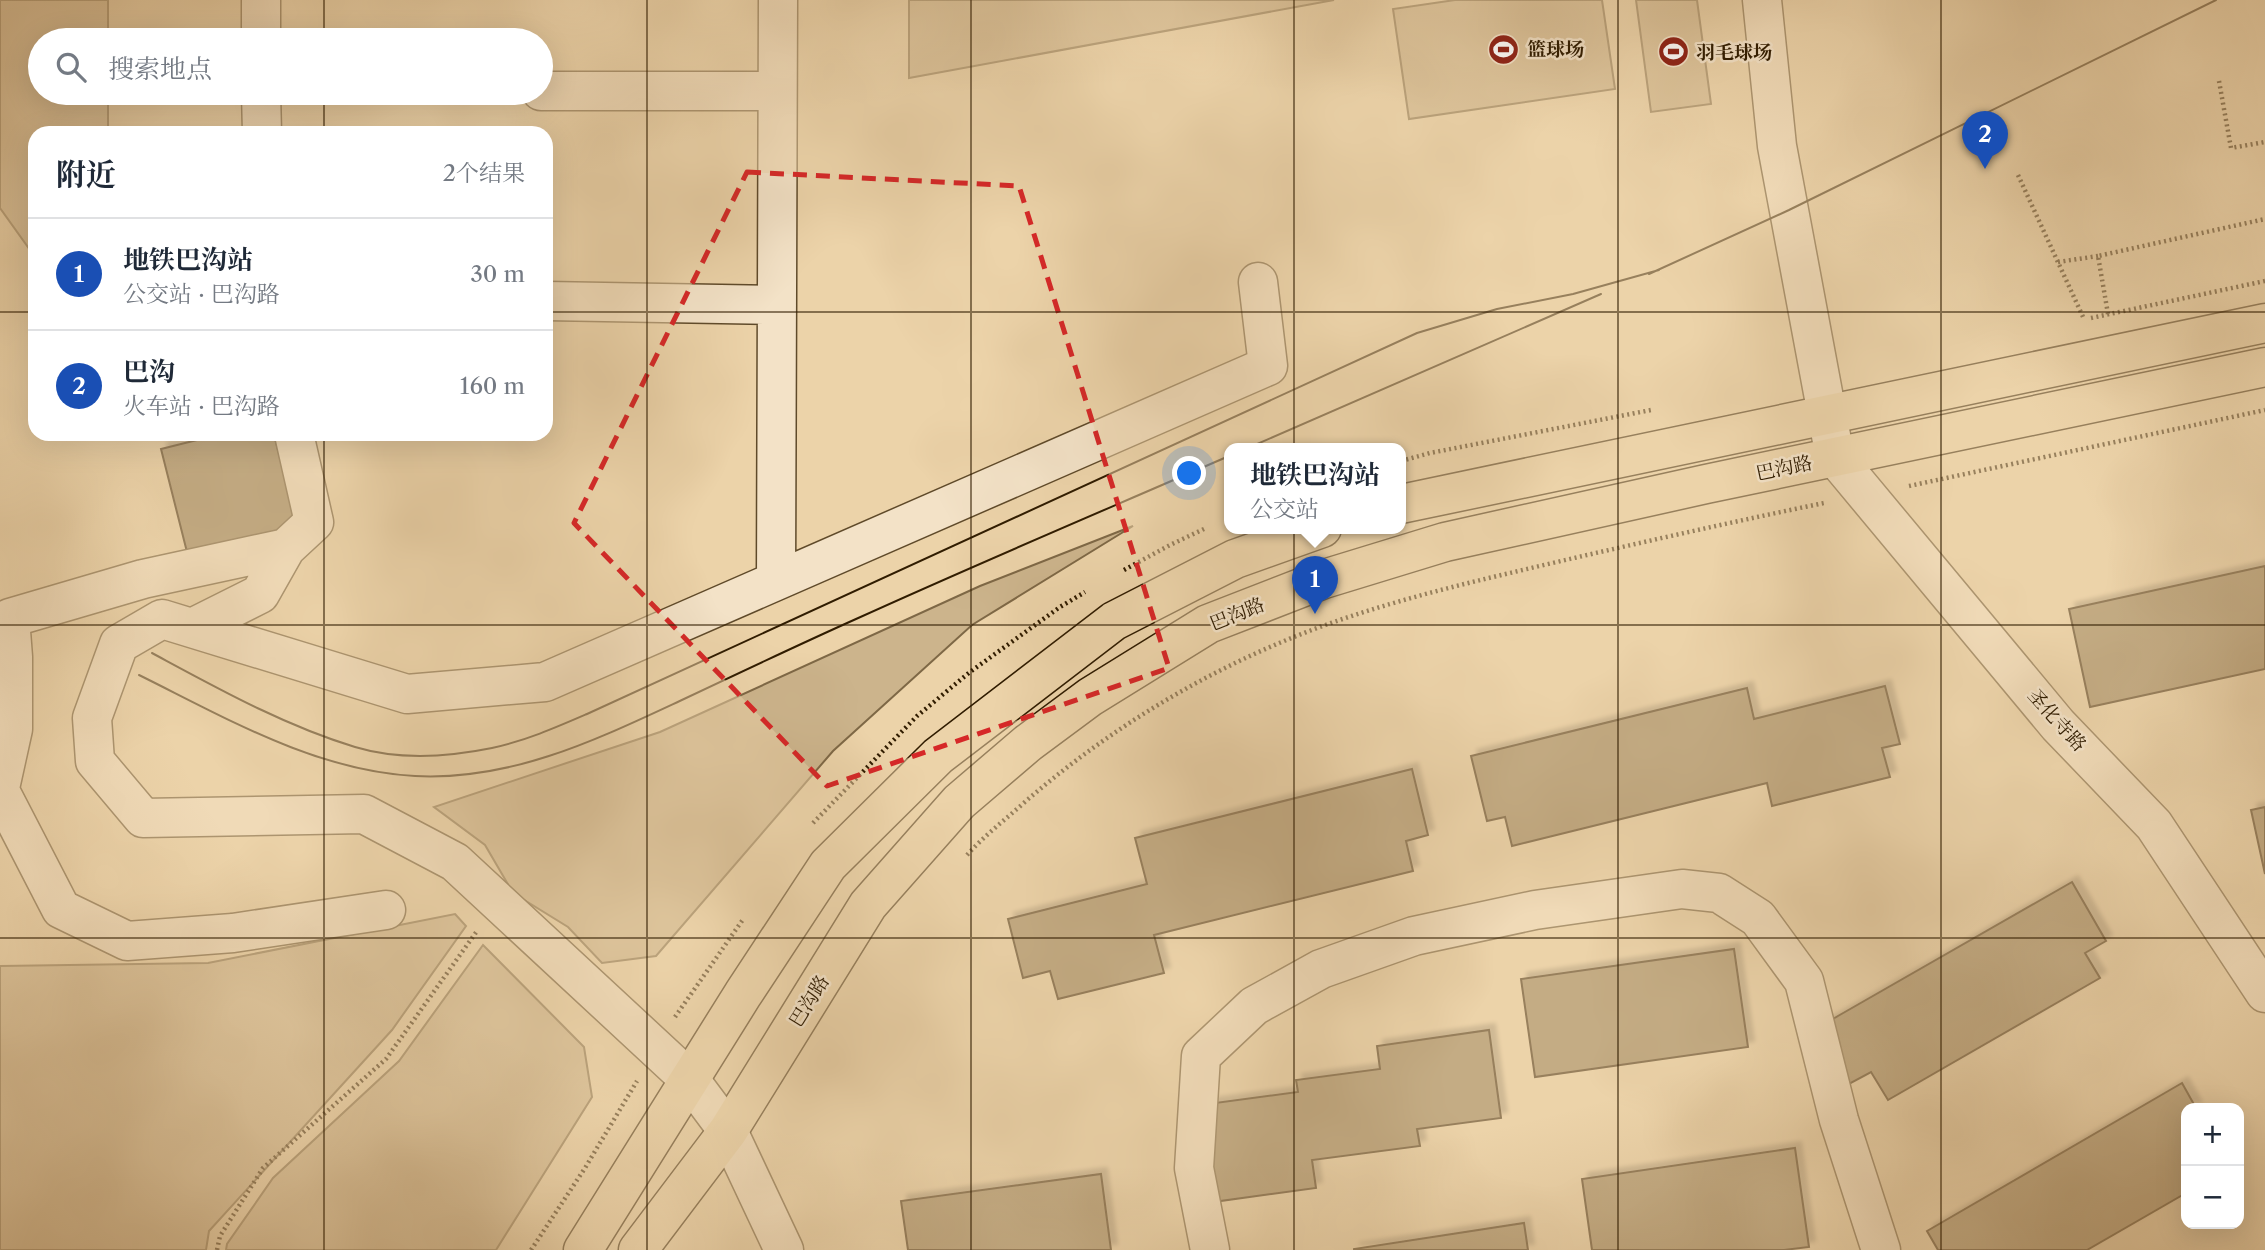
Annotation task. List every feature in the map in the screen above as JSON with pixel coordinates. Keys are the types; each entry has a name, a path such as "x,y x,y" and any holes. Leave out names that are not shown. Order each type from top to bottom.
{"main road":[{"path":"1406,502 2265,323"},
{"name":"巴沟路","path":"638,1250 728,1131 868,905 959,802 1028,743 1090,697 1208,624 1324,579 1444,542 2265,367"},
{"path":"583,1250 828,865 938,756 1114,621 1235,559 1305,534"}],"street":[{"path":"261,0 261,28"},
{"path":"776,581 778,0"},
{"path":"1762,0 1777,146 1835,457"},
{"path":"553,91 777,91"},
{"path":"261,105 262,126"},
{"path":"784,1250 728,1131 690,1080 455,862 364,814 143,818 95,761 92,718 119,644 162,619 407,694 545,682 1268,366 1258,282"},
{"path":"553,301 777,305"},
{"path":"192,628 260,594 285,548 314,522 296,441"},
{"name":"圣化寺路","path":"1835,457 2059,725 2154,825 2265,993"},
{"path":"285,548 143,579 10,618 13,729 0,789 61,909 127,941 233,933 386,910"},
{"path":"1209,1250 1194,1168 1201,1056 1254,1006 1321,969 1414,936 1535,910 1682,889 1719,893 1758,918 1804,981 1839,1120 1881,1250"}],"path":[{"path":"2219,81 2231,148 2265,142"},
{"path":"2018,175 2084,319"},
{"path":"2058,262 2098,256 2265,219"},
{"path":"2098,256 2108,314"},
{"path":"963,859 1055,776 1142,713 1225,668 1357,614 1460,585 1717,524 2265,410"},
{"path":"217,1250 220,1236 263,1168 386,1059 498,902"}],"highlighted area":[{"path":"747,172 1019,186 1169,668 827,786 574,523"}],"shaded area":[{"path":"0,0 108,0 108,28 28,28 28,105 108,105 108,126 28,126 28,247 0,208"},
{"path":"909,0 1334,0 909,78"},
{"name":"篮球场","path":"1455,0 1602,0 1615,89 1409,119 1393,9"},
{"name":"羽毛球场","path":"1636,0 1697,0 1711,104 1651,112"},
{"path":"1133,526 972,625 833,751 656,956 602,963 568,927 513,893 485,845 434,807 660,732 980,586"},
{"path":"455,914 466,926 392,1030 209,1231 206,1250 0,1250 0,966 208,963"},
{"path":"483,945 584,1047 592,1097 496,1250 226,1250 227,1244 273,1178 399,1061"}],"building":[{"path":"193,441 276,441 298,529 188,556 161,449"},
{"path":"2265,566 2265,669 2090,707 2069,609"},
{"path":"1885,686 1900,744 1882,748 1890,777 1772,806 1767,783 1512,846 1505,817 1487,821 1471,756 1747,688 1754,719"},
{"path":"1412,769 1428,835 1406,841 1413,871 1154,935 1164,973 1058,999 1050,971 1023,978 1008,919 1147,884 1135,838"},
{"path":"2265,807 2265,874 2251,810"},
{"path":"2072,882 2106,941 2085,953 2100,978 1888,1100 1871,1072 1849,1084 1817,1028"},
{"path":"1734,949 1748,1047 1535,1077 1521,979"},
{"path":"1489,1030 1501,1118 1417,1129 1420,1146 1312,1160 1316,1188 1213,1202 1200,1105 1298,1092 1296,1080 1380,1069 1377,1046"},
{"path":"2182,1083 2193,1103 2181,1103 2181,1196 2087,1250 1938,1250 1927,1231"},
{"path":"1795,1148 1809,1247 1784,1250 1592,1250 1582,1179"},
{"path":"1101,1174 1111,1250 908,1250 901,1201"},
{"path":"1524,1223 1528,1250 1354,1250 1354,1249"}],"tram line":[{"path":"1649,274 1789,210 2216,0"},
{"path":"152,653 276,717 355,747 388,754 423,756 504,745 587,714 1417,333 1497,309 1573,294 1659,270"},
{"path":"1259,443 1601,294"},
{"path":"139,675 272,740 342,764 415,776 486,772 554,754 619,729 902,598 1224,458"}],"place":[{"name":"篮球场","path":"1504,49"},
{"name":"羽毛球场","path":"1673,52"},
{"name":"巴沟","path":"1985,169"},
{"name":"地铁巴沟站","path":"1315,614"}]}
